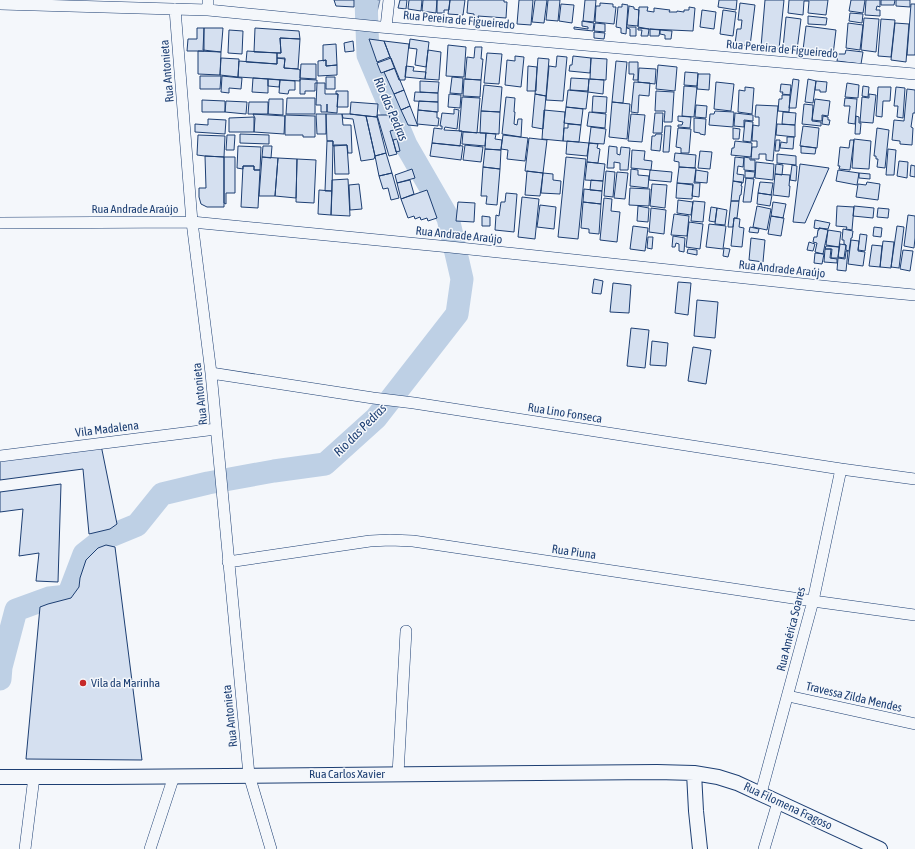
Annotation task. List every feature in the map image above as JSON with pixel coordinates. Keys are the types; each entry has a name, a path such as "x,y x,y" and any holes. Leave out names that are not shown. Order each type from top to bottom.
{"street":[{"path":"383,27 389,0"},
{"name":"Rua Pereira de Figueiredo","path":"0,4 125,4 175,10 208,5 383,27 915,74"},
{"name":"Rua Antonieta","path":"175,10 192,222 211,373 249,775 271,849"},
{"name":"Rua Andrade Araújo","path":"0,223 192,222 915,295"},
{"name":"Rua Lino Fonseca","path":"211,373 414,403 841,470 915,479"},
{"name":"Vila Madalena","path":"0,456 216,429"},
{"name":"Rua América Soares","path":"761,793 813,601 841,470"},
{"name":"Rua Piuna","path":"228,562 370,541 413,541 915,615"},
{"path":"398,774 406,631"},
{"name":"Travessa Zilda Mendes","path":"788,696 915,724"},
{"name":"Rua Carlos Xavier","path":"0,777 649,772 694,773"},
{"path":"694,773 700,849"},
{"name":"Rua Filomena Fragoso","path":"694,773 718,776 737,783 880,849"},
{"path":"26,849 34,776"},
{"path":"150,849 174,776"},
{"path":"764,849 778,802"}],"water":[{"path":"362,0 380,0 376,16 358,13"}],"building":[{"path":"334,0 354,0 354,7 336,6"},
{"path":"400,0 407,0 406,9 398,8"},
{"path":"409,0 422,0 421,11 408,9"},
{"path":"423,0 437,0 436,13 422,11"},
{"path":"437,0 450,0 449,10 444,10 444,13 437,13"},
{"path":"450,0 465,0 463,15 448,14"},
{"path":"468,0 504,0 504,2 507,2 506,18 478,16 479,20 474,20 474,14 467,13"},
{"path":"519,0 533,0 531,25 517,24"},
{"path":"535,0 547,0 544,23 532,22"},
{"path":"548,0 560,0 558,21 546,20"},
{"path":"585,0 596,0 594,22 583,21"},
{"path":"719,0 737,0 736,10 718,7"},
{"path":"765,0 784,0 779,49 761,47"},
{"path":"789,0 828,0 826,15 808,13 809,1 804,1 803,15 788,13"},
{"path":"851,0 865,0 863,13 849,11"},
{"path":"866,0 880,0 880,7 877,6 876,10 880,10 880,16 865,15"},
{"path":"881,0 895,0 894,5 881,5"},
{"path":"896,0 910,0 910,7 896,6"},
{"path":"600,3 613,4 613,7 616,7 614,24 595,22 596,6 600,6"},
{"path":"740,3 755,5 750,46 735,44 737,29 741,29 742,20 738,20"},
{"path":"561,4 574,5 572,23 559,21"},
{"path":"622,4 628,5 626,34 621,33 621,28 616,27 618,7 622,7"},
{"path":"911,4 915,4 915,55 907,55"},
{"path":"629,6 639,10 638,26 627,25"},
{"path":"639,7 648,7 647,11 654,12 654,8 670,10 669,12 684,12 684,10 689,10 689,7 695,8 693,31 638,27"},
{"path":"702,10 716,12 714,29 700,27"},
{"path":"723,10 736,12 733,36 720,34"},
{"path":"850,13 863,14 862,23 849,21"},
{"path":"808,16 827,18 826,25 808,24"},
{"path":"786,17 801,19 797,50 783,48"},
{"path":"864,18 879,19 876,52 861,50"},
{"path":"881,19 895,20 891,57 878,56"},
{"path":"582,21 594,23 593,31 574,29 574,27 588,29 588,27 582,26"},
{"path":"595,23 605,24 605,32 594,31"},
{"path":"848,23 863,25 860,50 846,48"},
{"path":"895,23 909,24 906,62 891,60"},
{"path":"806,26 836,30 833,55 803,50"},
{"path":"627,27 636,27 636,36 630,36 630,29"},
{"path":"197,28 204,28 204,51 187,51 188,39 197,39"},
{"path":"204,28 223,28 221,52 203,50"},
{"path":"255,28 299,31 300,39 280,38 281,53 254,52"},
{"path":"638,28 649,29 648,36 641,36 642,30 638,30"},
{"path":"650,29 660,30 659,36 650,36"},
{"path":"229,30 243,31 242,54 228,53"},
{"path":"660,30 672,31 671,39 665,39 665,35 660,34"},
{"path":"594,32 605,33 604,39 594,38"},
{"path":"280,38 300,39 298,69 284,68 285,58 277,58 277,53 281,53"},
{"path":"369,39 384,41 390,57 377,62"},
{"path":"410,39 429,42 426,67 415,65 417,49 409,48"},
{"path":"353,41 354,51 345,52 344,43"},
{"path":"384,41 409,44 405,80 399,80"},
{"path":"336,44 337,65 326,66 326,60 323,61 323,45"},
{"path":"448,45 466,47 464,77 446,76"},
{"path":"475,47 482,47 481,59 483,59 481,80 465,79 467,57 474,58"},
{"path":"428,50 441,52 439,80 425,79"},
{"path":"846,50 863,52 861,64 837,61 838,54 845,54"},
{"path":"198,51 221,52 220,75 198,74"},
{"path":"247,51 277,53 277,64 246,62"},
{"path":"487,53 502,54 499,84 484,83"},
{"path":"515,56 524,57 521,87 505,85 507,60 515,61"},
{"path":"557,56 567,57 563,101 546,100 549,66 556,67"},
{"path":"573,56 591,58 590,73 569,71 570,65 572,65"},
{"path":"221,58 239,59 238,77 220,75"},
{"path":"277,58 285,59 284,68 300,70 300,81 238,77 239,61 277,64"},
{"path":"391,58 395,68 381,73 377,63"},
{"path":"538,58 549,59 546,96 535,94"},
{"path":"591,58 607,59 606,80 590,79"},
{"path":"326,60 326,66 337,65 337,75 318,76 318,61"},
{"path":"616,61 627,62 623,103 612,102"},
{"path":"629,62 638,62 638,80 633,80 634,74 629,74"},
{"path":"301,64 316,64 316,79 300,78"},
{"path":"658,65 677,67 675,91 656,89"},
{"path":"406,66 414,67 413,71 426,72 425,79 405,77"},
{"path":"528,66 537,67 536,91 527,91"},
{"path":"395,68 404,90 394,94 384,72"},
{"path":"639,68 656,69 655,84 638,82"},
{"path":"685,72 698,73 697,86 684,85"},
{"path":"698,74 710,74 709,90 697,89"},
{"path":"200,76 221,76 220,89 200,89"},
{"path":"222,76 242,78 241,89 229,88 229,93 221,92"},
{"path":"326,77 335,77 335,89 326,89"},
{"path":"452,77 463,78 462,94 450,93"},
{"path":"253,78 268,79 268,93 252,92"},
{"path":"571,78 589,79 588,91 570,90"},
{"path":"268,79 280,80 279,87 268,86"},
{"path":"300,79 317,80 317,83 315,83 315,91 305,91 305,94 300,94"},
{"path":"464,79 481,80 480,97 463,96"},
{"path":"589,79 604,80 603,94 588,92"},
{"path":"793,79 799,80 796,108 789,108"},
{"path":"808,79 816,81 813,103 805,102"},
{"path":"280,80 295,81 295,90 289,90 288,94 279,93"},
{"path":"420,81 439,82 438,93 420,92"},
{"path":"816,81 827,82 826,92 815,90"},
{"path":"634,82 650,83 649,96 639,95 638,113 631,112"},
{"path":"716,82 734,84 731,111 714,109"},
{"path":"317,83 325,83 325,94 338,94 337,113 321,112 321,105 316,105"},
{"path":"847,83 859,85 858,98 845,97"},
{"path":"781,84 791,85 790,95 782,94 783,92 780,92"},
{"path":"484,85 502,87 500,112 481,111"},
{"path":"684,86 697,87 694,117 682,116"},
{"path":"863,86 869,87 868,97 862,96"},
{"path":"745,87 754,88 752,114 738,112 739,90 745,91"},
{"path":"878,87 891,87 890,101 883,101 882,117 876,116"},
{"path":"896,87 905,88 903,118 897,117 898,106 894,106"},
{"path":"907,89 915,90 915,113 913,113 911,127 913,128 912,145 900,144 900,141 892,140 894,120 904,121"},
{"path":"404,90 410,106 401,110 394,94"},
{"path":"568,90 588,92 586,109 566,107"},
{"path":"336,91 348,91 348,107 337,107 338,94 336,94"},
{"path":"656,91 674,92 672,122 664,122 665,111 655,111"},
{"path":"415,92 438,93 438,102 414,101"},
{"path":"449,94 461,95 460,108 448,107"},
{"path":"535,94 546,96 543,129 532,127"},
{"path":"869,94 876,95 873,123 860,122 862,97 869,98"},
{"path":"782,95 790,95 789,112 778,111 779,99 782,99"},
{"path":"593,96 607,97 606,113 592,112"},
{"path":"462,97 480,98 477,133 459,131"},
{"path":"506,97 515,98 514,124 517,125 518,119 522,119 521,137 502,134"},
{"path":"287,98 315,98 315,114 286,114"},
{"path":"845,98 857,99 855,124 848,123 850,106 844,106"},
{"path":"269,99 283,99 283,115 268,114"},
{"path":"815,99 830,101 828,116 822,115 822,121 812,120"},
{"path":"202,100 225,101 225,112 202,112"},
{"path":"226,101 247,102 246,114 225,112"},
{"path":"419,101 438,102 438,112 418,110"},
{"path":"249,102 268,102 268,114 248,114"},
{"path":"351,102 378,104 377,117 350,114"},
{"path":"612,102 630,104 627,139 609,137"},
{"path":"804,104 813,105 812,121 821,122 821,126 802,124"},
{"path":"696,105 707,106 706,118 695,117"},
{"path":"756,105 778,106 773,161 766,160 766,154 759,154 759,159 751,159 752,147 757,147 757,141 752,141 753,125 759,126 759,117 755,117"},
{"path":"410,106 418,126 408,125 401,110"},
{"path":"566,107 583,109 581,125 564,123"},
{"path":"454,109 459,110 457,129 445,127 444,130 462,131 460,146 432,143 434,128 442,129 442,126 440,126 442,113 454,114"},
{"path":"418,110 437,112 437,118 439,118 438,126 417,124"},
{"path":"544,110 565,112 563,141 542,139"},
{"path":"481,111 500,112 499,134 480,133"},
{"path":"715,111 734,112 733,127 709,125 710,114 714,114"},
{"path":"589,112 606,114 605,128 587,126"},
{"path":"783,112 796,113 795,125 782,124"},
{"path":"655,113 663,113 662,133 653,133"},
{"path":"735,113 753,115 753,121 744,120 744,127 734,126"},
{"path":"253,114 285,116 284,134 254,132 255,118"},
{"path":"316,114 326,114 326,134 317,134"},
{"path":"326,114 342,114 343,125 351,125 352,153 348,153 347,145 333,146 333,141 327,141"},
{"path":"342,114 366,116 375,156 374,159 361,161 353,119 343,118"},
{"path":"631,114 645,115 642,142 628,141"},
{"path":"285,115 315,116 315,137 285,135"},
{"path":"377,115 389,115 394,130 390,131 397,154 389,156"},
{"path":"366,116 377,117 386,153 375,156"},
{"path":"678,116 691,117 690,128 678,127 678,125 682,125 683,122 678,121"},
{"path":"823,116 828,117 828,120 830,120 829,125 822,124"},
{"path":"856,116 859,117 859,123 861,123 860,134 855,134"},
{"path":"254,117 254,132 229,132 229,118"},
{"path":"694,118 706,119 705,135 694,132"},
{"path":"208,119 226,120 225,134 195,132 195,124 208,125"},
{"path":"745,121 753,122 751,142 743,141"},
{"path":"568,124 581,125 579,142 563,141 564,128 568,128"},
{"path":"777,124 795,125 795,137 776,135"},
{"path":"665,126 671,126 669,152 663,152"},
{"path":"803,126 819,128 817,148 800,146"},
{"path":"591,127 606,129 604,144 589,143"},
{"path":"678,128 691,129 689,153 681,153 681,148 676,147"},
{"path":"733,128 740,129 739,139 733,139"},
{"path":"877,128 889,130 885,168 877,167 878,159 874,156"},
{"path":"463,132 486,133 485,146 462,144"},
{"path":"486,133 496,134 495,139 502,140 501,150 485,149"},
{"path":"240,134 269,135 269,144 240,143"},
{"path":"656,134 662,134 660,151 651,150 652,136 655,136"},
{"path":"198,135 225,136 224,157 197,155"},
{"path":"227,135 235,135 234,150 226,150"},
{"path":"503,135 528,138 525,161 507,159 508,150 501,149"},
{"path":"787,137 794,137 793,149 780,148 781,142 787,143"},
{"path":"529,138 547,140 543,173 525,171"},
{"path":"397,139 400,151 396,152 393,140"},
{"path":"854,139 871,141 869,169 852,168"},
{"path":"776,140 780,140 779,151 775,151"},
{"path":"850,140 854,140 850,170 839,169 840,147 849,148"},
{"path":"327,141 333,141 332,191 325,191"},
{"path":"567,141 589,143 587,156 566,154"},
{"path":"735,141 752,143 751,157 731,155"},
{"path":"432,143 463,146 461,160 430,156"},
{"path":"589,143 598,144 597,148 600,149 598,163 587,162"},
{"path":"334,145 347,145 349,174 335,174"},
{"path":"465,145 483,147 481,162 463,160"},
{"path":"238,146 261,147 260,170 254,170 254,166 243,166 243,169 237,168"},
{"path":"263,146 272,146 271,158 262,157"},
{"path":"609,146 617,147 617,154 620,155 621,147 630,148 628,170 620,170 620,163 614,162 614,168 607,168"},
{"path":"801,146 816,148 815,154 801,153"},
{"path":"485,149 501,150 500,169 483,167"},
{"path":"888,149 896,150 894,175 886,175"},
{"path":"632,150 645,151 644,160 652,161 651,170 631,168"},
{"path":"700,151 712,152 710,169 698,168"},
{"path":"386,153 392,173 379,176 375,156"},
{"path":"675,153 696,155 695,168 679,167 679,162 674,161"},
{"path":"777,154 796,156 796,165 777,163"},
{"path":"205,156 224,157 224,207 207,207 201,204 199,188 206,188"},
{"path":"224,157 235,157 235,193 226,193 226,204 224,203"},
{"path":"262,157 278,158 275,196 259,196"},
{"path":"566,157 586,159 578,239 558,237"},
{"path":"735,157 744,158 743,167 738,166 737,174 744,175 743,183 733,181"},
{"path":"744,157 750,158 750,160 755,160 755,171 744,170"},
{"path":"278,158 297,159 296,198 275,196"},
{"path":"297,159 316,160 314,203 296,202"},
{"path":"899,161 908,162 907,178 897,176"},
{"path":"587,162 605,164 603,181 585,180"},
{"path":"756,162 774,164 773,180 755,178"},
{"path":"776,164 783,165 782,175 775,174"},
{"path":"800,164 829,168 805,223 793,222"},
{"path":"792,165 797,166 796,181 790,180"},
{"path":"911,165 915,166 915,177 910,176"},
{"path":"243,166 254,166 254,170 260,170 258,208 241,207"},
{"path":"483,167 500,169 497,205 486,204 487,196 481,196"},
{"path":"679,167 696,168 694,183 700,183 699,197 692,196 693,184 677,183"},
{"path":"412,169 415,178 397,183 395,175"},
{"path":"631,169 638,170 638,175 649,176 648,188 630,186"},
{"path":"650,170 672,172 671,182 649,180"},
{"path":"696,170 708,172 707,183 695,182"},
{"path":"838,170 859,173 857,185 836,181"},
{"path":"527,171 543,173 540,196 525,195"},
{"path":"606,171 615,172 613,197 604,196"},
{"path":"745,171 755,172 754,178 745,178"},
{"path":"617,172 628,173 625,199 614,198"},
{"path":"392,173 399,198 391,200 388,188 383,189 379,176"},
{"path":"543,173 553,174 553,180 561,181 560,194 541,193"},
{"path":"859,173 870,174 870,179 859,178"},
{"path":"775,174 790,175 789,197 773,195"},
{"path":"746,178 754,179 751,202 743,202"},
{"path":"348,179 350,216 331,215 332,180"},
{"path":"410,180 414,194 401,199 397,183"},
{"path":"591,180 603,181 602,191 590,190"},
{"path":"733,181 742,182 739,201 731,201"},
{"path":"760,182 773,183 771,195 758,193"},
{"path":"867,182 880,184 878,200 856,197 858,184 866,185"},
{"path":"677,183 693,185 692,199 676,198"},
{"path":"359,184 362,209 350,210 349,185"},
{"path":"652,184 667,185 665,208 650,206"},
{"path":"630,188 650,189 649,206 629,205"},
{"path":"584,189 602,191 601,204 583,202"},
{"path":"319,190 332,191 331,215 318,214"},
{"path":"427,190 437,218 428,221 427,218 421,220 420,217 415,219 414,216 408,218 401,199"},
{"path":"506,193 517,194 514,232 495,230 496,215 499,216 501,202 505,202"},
{"path":"758,193 772,195 770,206 757,204"},
{"path":"522,197 539,199 535,239 518,237"},
{"path":"604,198 612,199 611,211 620,212 617,242 600,240"},
{"path":"678,200 693,202 691,215 677,213"},
{"path":"693,201 705,202 703,222 691,221"},
{"path":"731,201 739,201 737,218 734,218 733,227 728,227"},
{"path":"458,202 475,203 474,222 456,221"},
{"path":"583,202 601,204 599,234 589,233 589,229 581,228"},
{"path":"773,202 786,204 783,218 771,216"},
{"path":"540,205 556,207 554,229 537,227"},
{"path":"638,206 649,208 648,222 637,221"},
{"path":"757,206 771,209 767,230 753,227"},
{"path":"837,206 854,207 852,230 846,229 847,227 836,226"},
{"path":"854,206 874,208 873,218 853,216"},
{"path":"711,207 717,208 715,222 709,221"},
{"path":"651,208 666,210 664,234 649,232"},
{"path":"717,208 727,210 725,225 715,224"},
{"path":"878,208 889,209 888,218 877,217"},
{"path":"674,214 689,216 687,236 671,235"},
{"path":"908,215 915,216 914,248 904,246"},
{"path":"482,216 490,217 490,226 482,226"},
{"path":"771,216 784,218 781,236 768,234"},
{"path":"734,218 740,219 739,227 744,228 742,247 731,246"},
{"path":"815,220 830,223 828,229 814,228"},
{"path":"689,222 703,224 700,249 686,247"},
{"path":"709,224 726,226 723,249 706,247"},
{"path":"633,226 648,228 645,251 630,249"},
{"path":"897,226 904,227 899,268 891,267"},
{"path":"750,227 759,229 758,233 749,232"},
{"path":"874,227 882,228 881,237 873,236"},
{"path":"819,228 828,230 823,254 815,252 817,243 813,242 814,237 817,237"},
{"path":"843,229 853,231 849,251 846,250 844,240 842,240"},
{"path":"828,230 841,232 839,247 826,245"},
{"path":"860,234 867,235 865,251 858,250"},
{"path":"673,236 685,238 684,252 679,251 679,244 676,243 675,247 672,247"},
{"path":"648,237 653,237 652,249 647,248"},
{"path":"751,238 765,240 763,262 749,260"},
{"path":"851,240 859,241 858,251 865,252 863,266 848,264"},
{"path":"883,241 894,242 891,268 880,267"},
{"path":"809,242 815,244 813,251 807,250"},
{"path":"840,244 846,245 844,258 838,257"},
{"path":"872,245 882,246 880,267 869,266"},
{"path":"826,246 839,247 838,258 831,258 832,249 825,249"},
{"path":"724,248 730,249 728,257 723,256"},
{"path":"688,249 697,250 697,255 687,253"},
{"path":"825,249 831,249 830,258 837,259 837,263 824,262"},
{"path":"903,250 913,251 910,271 900,269"},
{"path":"846,251 848,251 846,271 837,270 838,258 845,259"},
{"path":"815,253 824,254 822,264 814,263"},
{"path":"594,279 603,281 601,294 592,293"},
{"path":"678,282 691,283 688,315 675,313"},
{"path":"613,283 631,285 629,313 610,312"},
{"path":"697,300 718,302 715,338 694,336"},
{"path":"631,328 649,330 645,368 627,366"},
{"path":"652,341 668,343 666,366 650,365"},
{"path":"693,347 711,350 706,384 688,381"},
{"path":"101,445 117,524 110,529 89,534 83,469 0,480 0,459"},
{"path":"61,484 58,582 36,581 39,553 19,556 23,509 0,512 0,492"},
{"name":"Vila da Marinha","path":"106,545 115,547 142,760 26,759 40,607 71,598 79,587 80,578 86,560 98,548"}],"waterway":[{"name":"Rio das Pedras","path":"0,679 1,667 16,610 49,598 68,596 84,554 103,539 137,525 162,494 208,483 274,471 325,464 376,418 457,314 462,279 448,218 406,145 368,55 366,0"}],"place":[{"name":"Vila da Marinha","path":"83,683"}]}
